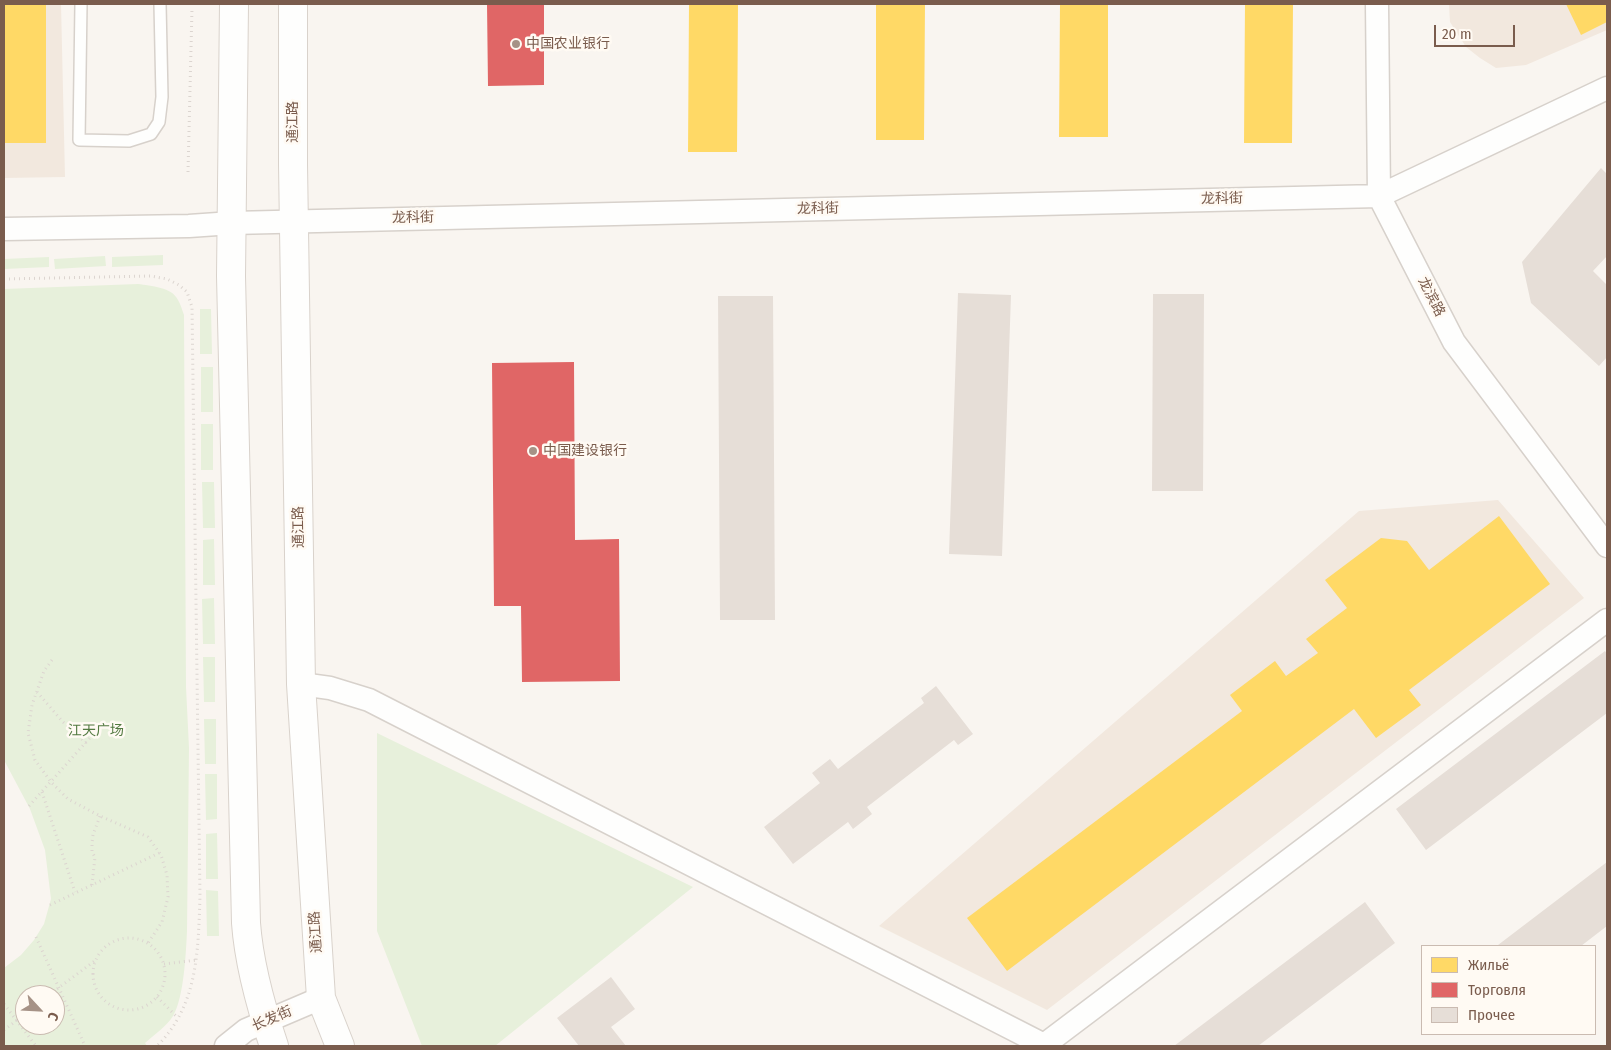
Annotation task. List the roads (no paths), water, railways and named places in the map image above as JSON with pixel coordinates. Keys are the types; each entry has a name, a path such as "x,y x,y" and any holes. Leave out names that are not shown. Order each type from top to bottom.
{"main road":[{"path":"234,4 230,276 246,923 248,944 270,1034"},
{"name":"通江路","path":"293,4 294,221 302,684 321,998 340,1046"}],"street":[{"name":"龙滨路","path":"1377,4 1379,196 1454,342 1607,546"},
{"name":"龙科街","path":"4,229 189,226 232,222 1379,196 1607,88"},
{"path":"302,684 330,688 369,700 1044,1046 1607,620"},
{"name":"长发街","path":"226,1046 246,1030 270,1034 321,998"}],"lane":[{"path":"80,4 79,140 129,141 151,134 159,122 162,97 160,4"}],"place":[{"name":"中国农业银行","path":"516,44"},
{"name":"中国建设银行","path":"533,451"}],"park label":[{"name":"江天广场","path":"96,731"}]}
